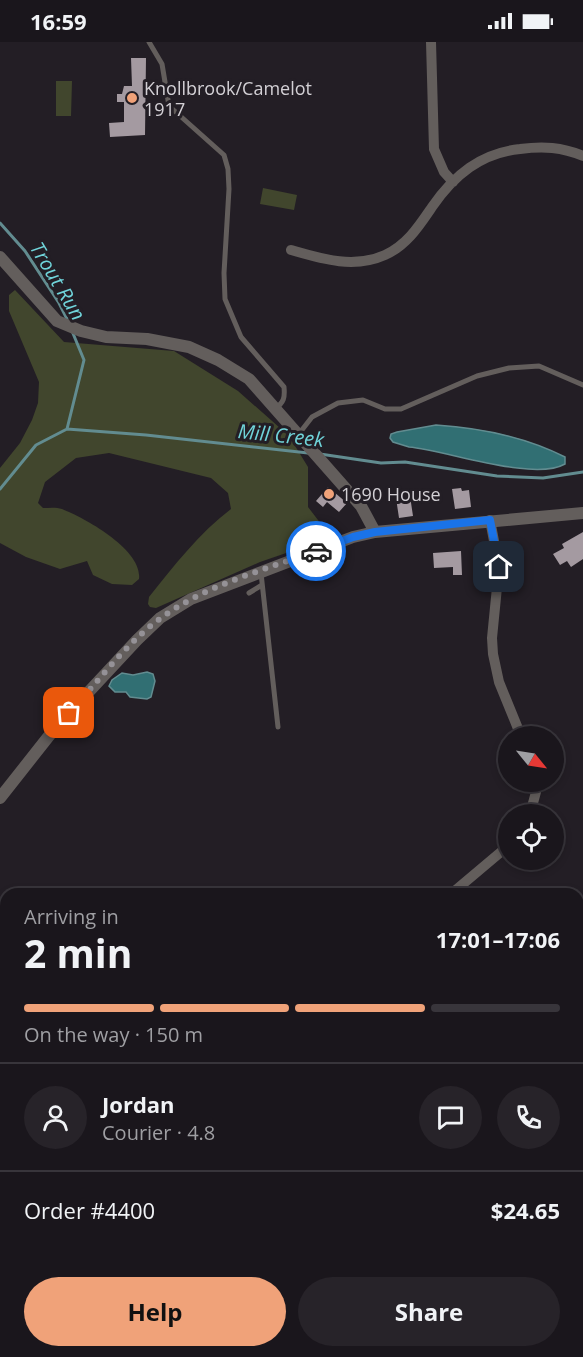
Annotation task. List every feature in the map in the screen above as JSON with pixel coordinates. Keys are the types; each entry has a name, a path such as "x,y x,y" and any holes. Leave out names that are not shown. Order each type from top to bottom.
{"street":[{"path":"431,42 434,149 444,172 453,182"},
{"path":"291,250 335,261 353,262 386,255 412,235 453,182 482,159 506,150 558,148 583,156"},
{"path":"0,257 57,321 106,337 147,339 189,348 218,360 249,380 361,506 375,532"},
{"path":"0,798 56,727 137,640 160,618 191,599 353,537 375,532 583,513"},
{"path":"490,520 499,567 492,638 493,654 499,682 517,726"},
{"path":"458,888 498,854"}],"lane":[{"path":"149,42 162,64 169,106 224,155 228,169 229,189 224,249 225,299 241,337 284,387 285,397 275,410"},
{"path":"301,441 312,417 338,403 363,400 385,409 401,409 492,371 539,366 583,386"},
{"path":"260,571 278,727"},
{"path":"249,593 262,585"}],"green space":[{"path":"56,81 72,81 71,116 56,116"},
{"path":"263,188 297,195 294,210 260,204"},
{"path":"15,290 64,342 174,351 238,391 289,436 308,467 308,507 328,533 324,540 260,562 156,608 150,607 149,597 177,562 219,518 231,509 228,493 211,478 109,453 76,458 45,482 38,503 43,508 62,509 111,536 132,557 138,568 139,579 132,585 112,584 93,575 87,561 60,569 26,557 0,543 0,468 20,443 38,403 39,382 9,311 9,295"}],"water":[{"path":"436,425 469,428 518,438 565,457 565,464 551,469 511,467 409,447 393,442 390,438 391,434 397,432"},
{"path":"147,672 153,674 155,681 151,697 147,699 130,697 126,692 115,692 109,686 112,680 122,673 133,675"}],"building":[{"name":"Knollbrook/Camelot 1917","path":"131,58 146,58 145,135 110,137 109,123 124,122 124,102 117,102 117,94 122,94 124,86 132,86"},
{"name":"1690 House","path":"328,487 347,503 339,512 327,502 323,507 316,501"},
{"path":"461,488 462,491 469,490 471,507 455,509 452,489"},
{"path":"410,496 413,516 399,518 396,498"},
{"path":"583,532 583,559 571,567 567,561 560,565 553,554 564,548 562,544"},
{"path":"461,551 462,575 453,575 453,567 434,568 433,553"}],"waterway":[{"name":"Trout Run","path":"0,223 25,251 67,319"},
{"name":"Trout Run","path":"67,429 84,360 72,331"},
{"name":"Mill Creek","path":"0,489 36,445 67,429 146,435 308,453"},
{"name":"Mill Creek","path":"320,454 381,463 405,462 497,476 543,478 583,472"}],"way so far":[{"path":"69,713 160,618 191,599 316,551"}],"place":[{"name":"Knollbrook/Camelot 1917","path":"132,98"},
{"name":"1690 House","path":"329,494"}],"route":[{"path":"316,551 353,537 375,532 490,520 499,567"}]}
